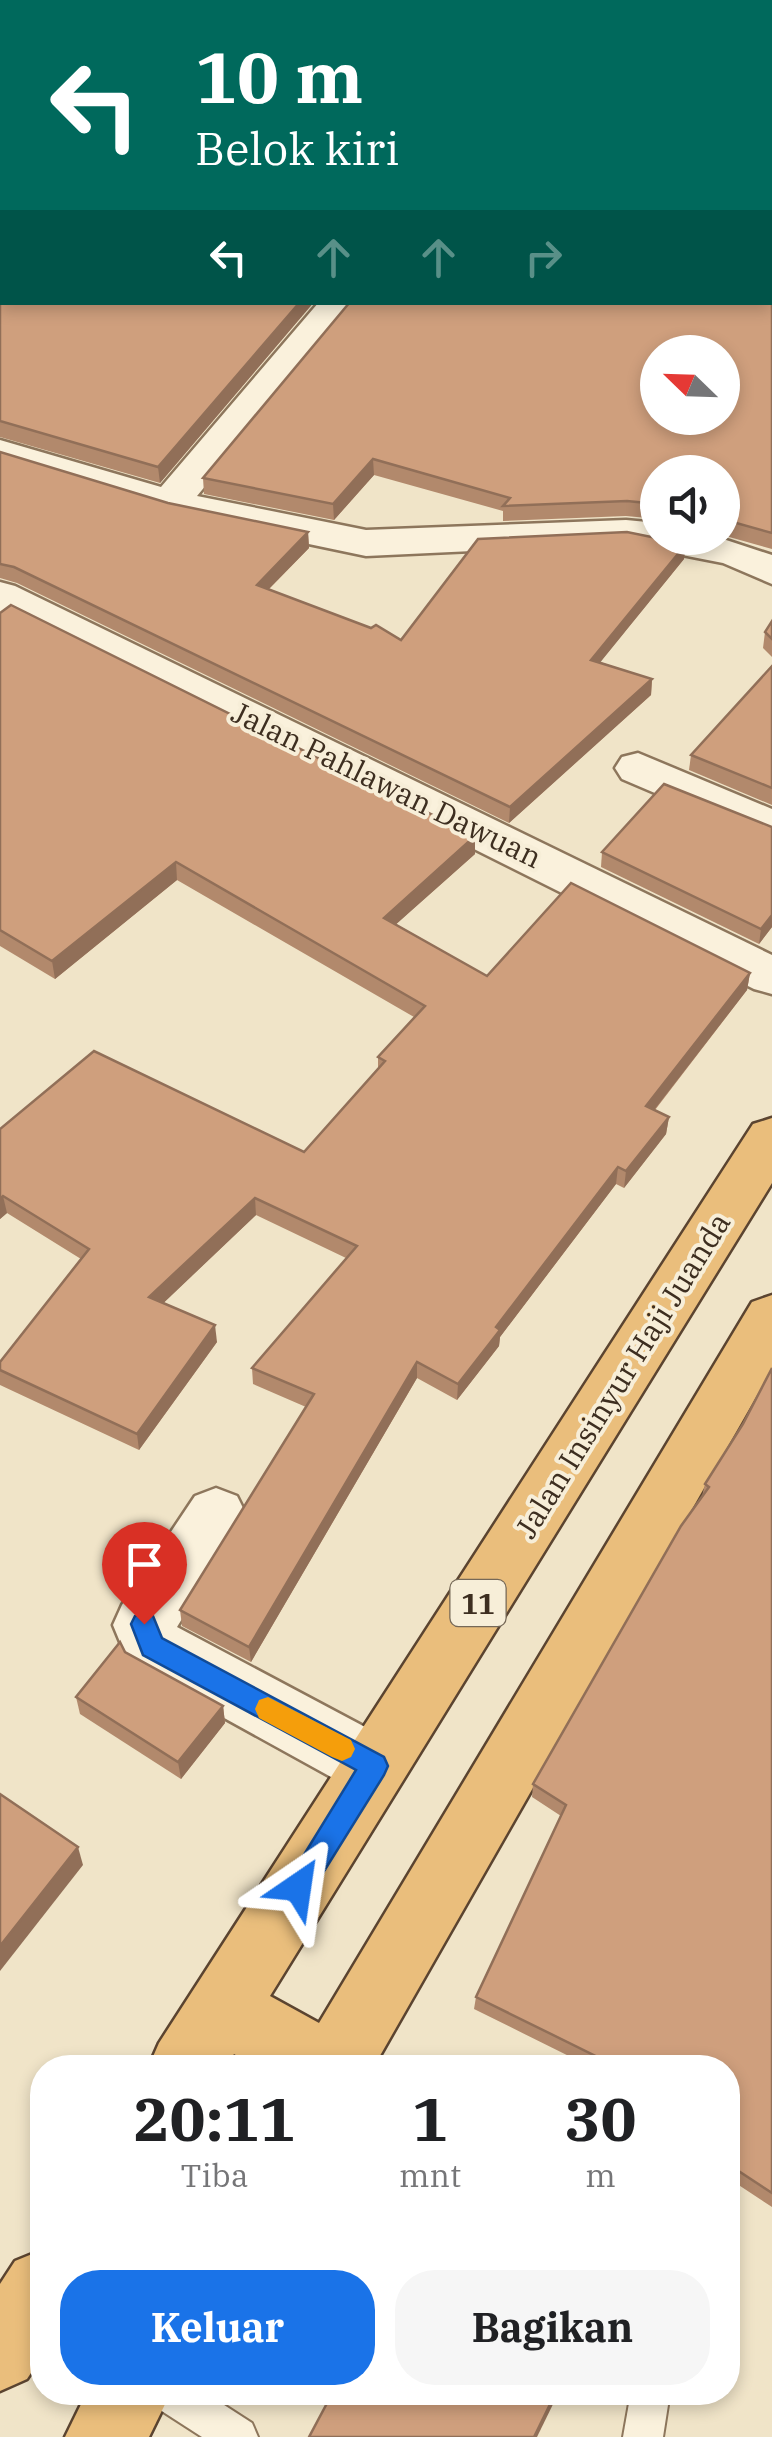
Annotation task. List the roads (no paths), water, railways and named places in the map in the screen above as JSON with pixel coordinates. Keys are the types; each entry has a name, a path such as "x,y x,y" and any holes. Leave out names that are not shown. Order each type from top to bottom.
{"highway":[{"name":"Jalan Insinyur Haji Juanda","path":"192,2055 772,1138"},
{"path":"338,2055 772,1318"},
{"path":"223,2008 307,2055"},
{"path":"104,2437 124,2405"}],"street":[{"path":"170,503 276,372 337,305"},
{"path":"0,452 170,503 366,543 640,534"},
{"path":"739,555 772,571"},
{"name":"Jalan Pahlawan Dawuan","path":"0,595 772,976"},
{"path":"638,768 772,827"},
{"path":"216,1514 144,1624 152,1646 374,1766"}],"lane":[{"path":"188,2405 238,2437"},
{"path":"643,2437 649,2405"}]}
